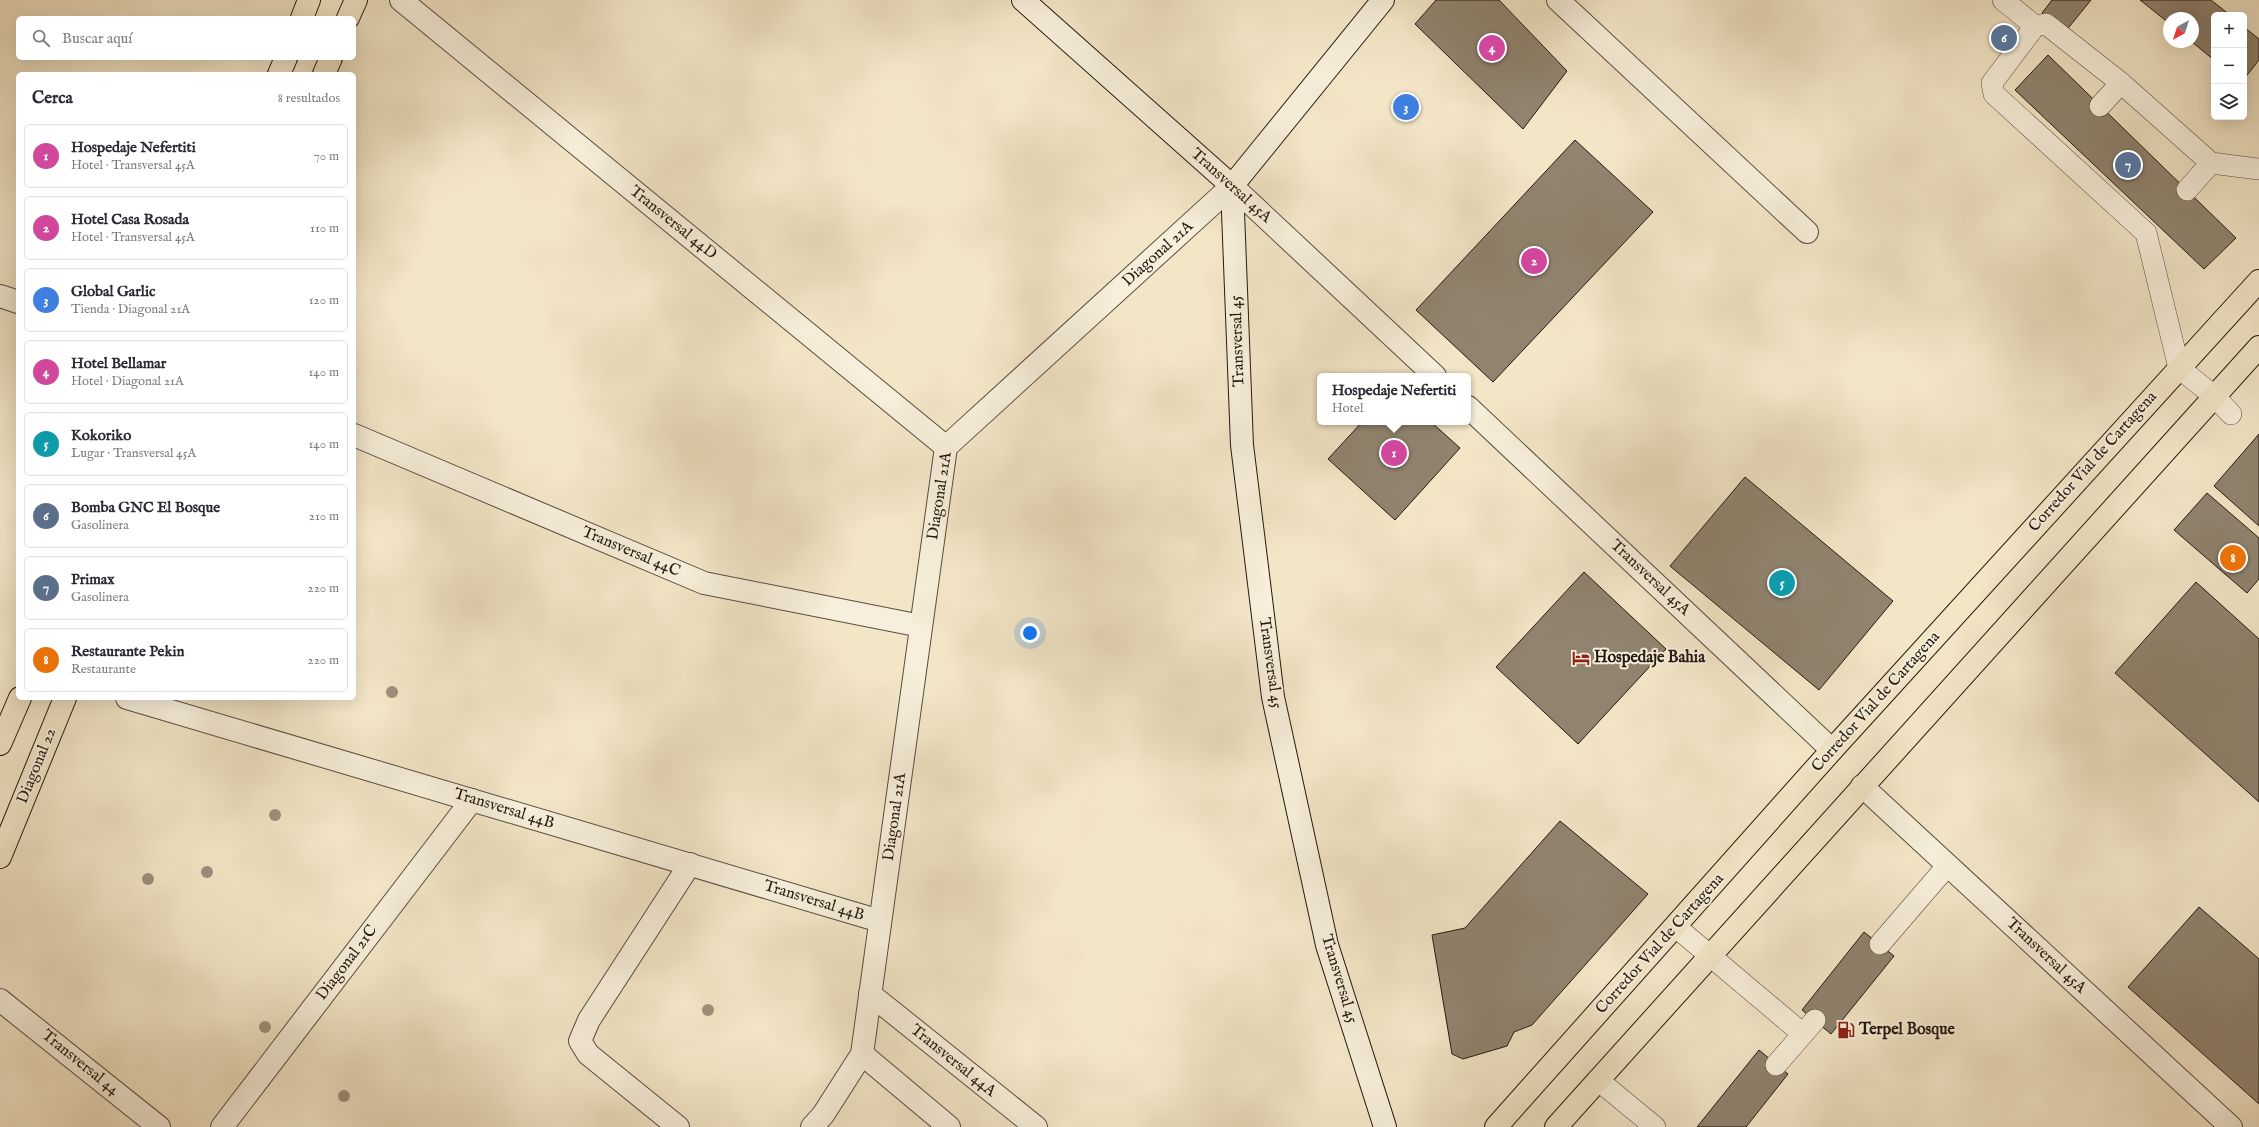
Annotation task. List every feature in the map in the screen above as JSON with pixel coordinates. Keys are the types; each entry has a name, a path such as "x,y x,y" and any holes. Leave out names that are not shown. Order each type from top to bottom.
{"main road":[{"path":"303,16 309,0"},
{"path":"349,16 356,0"},
{"path":"280,72 285,60"},
{"path":"325,72 330,60"},
{"name":"Corredor Vial de Cartagena","path":"1496,1127 1676,927 1832,750 2259,280"},
{"path":"1556,1127 2259,347"},
{"path":"0,744 19,700"},
{"name":"Diagonal 22","path":"0,857 63,700"}],"street":[{"name":"Transversal 44D","path":"401,0 946,447"},
{"name":"Transversal 45A","path":"1023,0 1232,186 1432,373"},
{"name":"Diagonal 21A","path":"812,1127 862,1054 946,447 1232,186 1383,0"},
{"path":"1558,0 1807,232"},
{"name":"Transversal 45","path":"1232,186 1242,445 1273,697 1327,945 1385,1127"},
{"path":"0,296 16,301"},
{"name":"Transversal 45A","path":"1471,410 1832,750"},
{"name":"Transversal 44C","path":"356,436 704,583 921,626"},
{"name":"Transversal 44B","path":"134,700 880,921"},
{"name":"Transversal 45A","path":"1862,786 2231,1127"},
{"name":"Diagonal 21C","path":"222,1127 472,800"},
{"path":"678,1127 588,1054 580,1041 589,1020 690,864"},
{"name":"Transversal 44A","path":"870,994 1036,1127"},
{"name":"Transversal 44","path":"0,1000 159,1127"},
{"path":"862,1054 949,1127"}],"lane":[{"path":"2004,0 2035,26"},
{"path":"2231,414 2214,396 2179,368 2151,229 2062,147 1994,94 1992,83 2035,26 2046,24 2121,83 2211,163 2259,168"},
{"path":"2100,106 2121,83"},
{"path":"2186,190 2211,163"},
{"path":"1880,944 1948,865"},
{"path":"1676,927 1709,956 1809,1027 1776,1065"},
{"path":"1598,1080 1655,1127"}],"building":[{"path":"1436,0 1499,0 1567,71 1523,129 1415,24"},
{"path":"2052,0 2091,0 2065,32 2042,13"},
{"path":"2140,0 2211,0 2226,12 2211,12 2211,58 2199,48 2199,12 2163,12 2163,18"},
{"path":"2247,29 2259,39 2259,60 2247,75"},
{"path":"2048,55 2236,238 2204,269 2015,90"},
{"path":"1575,140 1653,212 1493,382 1416,310"},
{"path":"1359,425 1434,425 1460,448 1395,520 1328,459"},
{"path":"2259,434 2259,526 2214,486"},
{"path":"1745,477 1893,601 1819,690 1670,566"},
{"path":"2207,493 2259,538 2259,579 2247,593 2174,530"},
{"name":"Hospedaje Bahia","path":"1584,572 1666,649 1578,744 1496,667"},
{"path":"2196,582 2259,639 2259,802 2115,673"},
{"path":"1560,821 1648,894 1532,1025 1514,1032 1507,1046 1463,1059 1452,1054 1432,935 1465,928"},
{"path":"2199,907 2259,959 2259,1104 2128,987"},
{"path":"1864,932 1894,956 1831,1034 1802,1010"},
{"path":"1759,1050 1788,1074 1746,1127 1697,1127"}],"place":[{"name":"Bomba GNC El Bosque","path":"2004,38"},
{"name":"Hotel Bellamar","path":"1492,48"},
{"name":"Global Garlic","path":"1406,107"},
{"name":"Primax","path":"2128,165"},
{"name":"Hotel Casa Rosada","path":"1534,261"},
{"name":"Hospedaje Nefertiti","path":"1394,453"},
{"name":"Restaurante Pekin","path":"2233,558"},
{"name":"Kokoriko","path":"1782,583"},
{"name":"Hospedaje Bahia","path":"1581,658"},
{"name":"Terpel Bosque","path":"1846,1030"}]}
